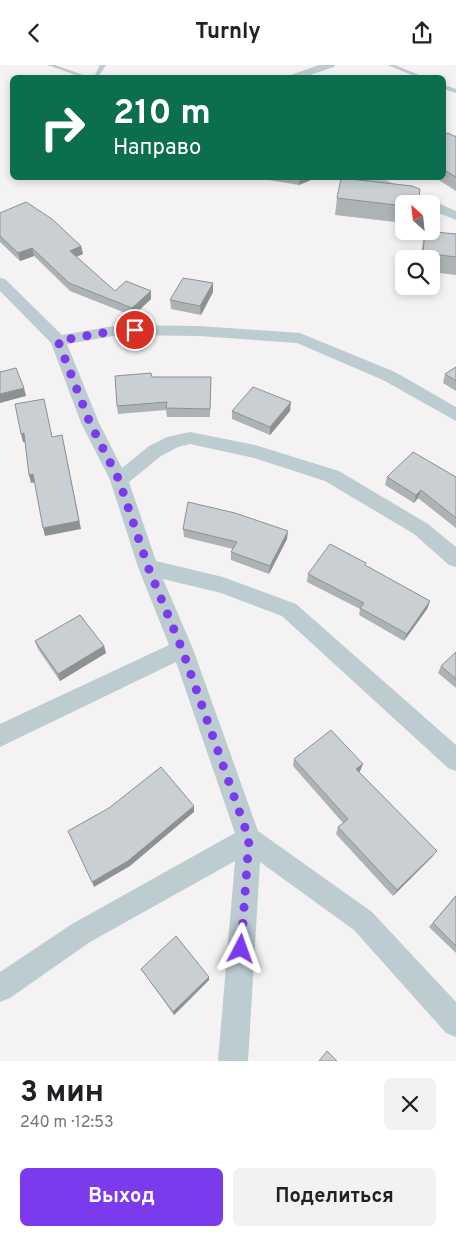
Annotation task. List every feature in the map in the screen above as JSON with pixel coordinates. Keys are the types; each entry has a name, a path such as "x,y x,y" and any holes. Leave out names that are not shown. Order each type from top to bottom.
{"street":[{"path":"301,75 330,65"},
{"path":"377,180 410,195"},
{"path":"440,209 456,216"},
{"path":"0,282 58,341 90,423 119,480 148,567 182,649 249,839 233,1061"},
{"path":"58,341 119,330 199,331 300,338 389,376 456,415"},
{"path":"119,480 155,451 173,442 190,438 255,451 332,476 422,529 456,559"},
{"path":"148,567 223,585 289,610 456,760"},
{"path":"0,737 182,649"},
{"path":"0,988 81,933 249,839"},
{"path":"249,839 363,921 456,1023"}],"lane":[{"path":"50,65 80,75"},
{"path":"390,65 416,75"}],"building":[{"path":"448,133 456,137 456,177 446,171 446,134"},
{"path":"341,180 359,180 412,186 420,189 419,195 395,195 395,205 337,198"},
{"path":"26,202 52,219 81,246 70,251 115,291 126,281 151,291 132,308 69,283 32,248 18,253 0,236 0,213"},
{"path":"440,232 456,234 456,257 440,255 440,250 423,250 424,240 440,240"},
{"path":"183,278 213,283 200,306 170,300"},
{"path":"456,367 456,381 445,374"},
{"path":"16,368 24,388 0,394 0,372"},
{"path":"151,373 152,377 211,377 210,409 166,408 167,402 117,406 115,376"},
{"path":"253,387 291,402 270,427 232,411"},
{"path":"44,399 52,437 62,435 79,521 43,528 33,474 29,475 24,433 21,434 15,404"},
{"path":"413,452 456,477 456,518 421,490 416,495 387,477"},
{"path":"188,502 235,513 288,531 270,566 231,552 237,542 183,529"},
{"path":"330,544 430,601 407,634 360,608 364,603 308,574"},
{"path":"80,615 104,646 58,674 35,641"},
{"path":"456,652 456,679 441,666"},
{"path":"331,730 363,764 356,769 437,851 397,890 338,827 348,819 294,759"},
{"path":"161,767 194,806 128,861 92,882 68,831 109,808"},
{"path":"456,896 456,946 433,923"},
{"path":"176,936 209,977 173,1012 141,969"},
{"path":"327,1051 337,1061 319,1061"}],"route":[{"path":"135,330 119,330 58,341 90,423 119,480 148,567 182,649 249,839 241,949"}]}
